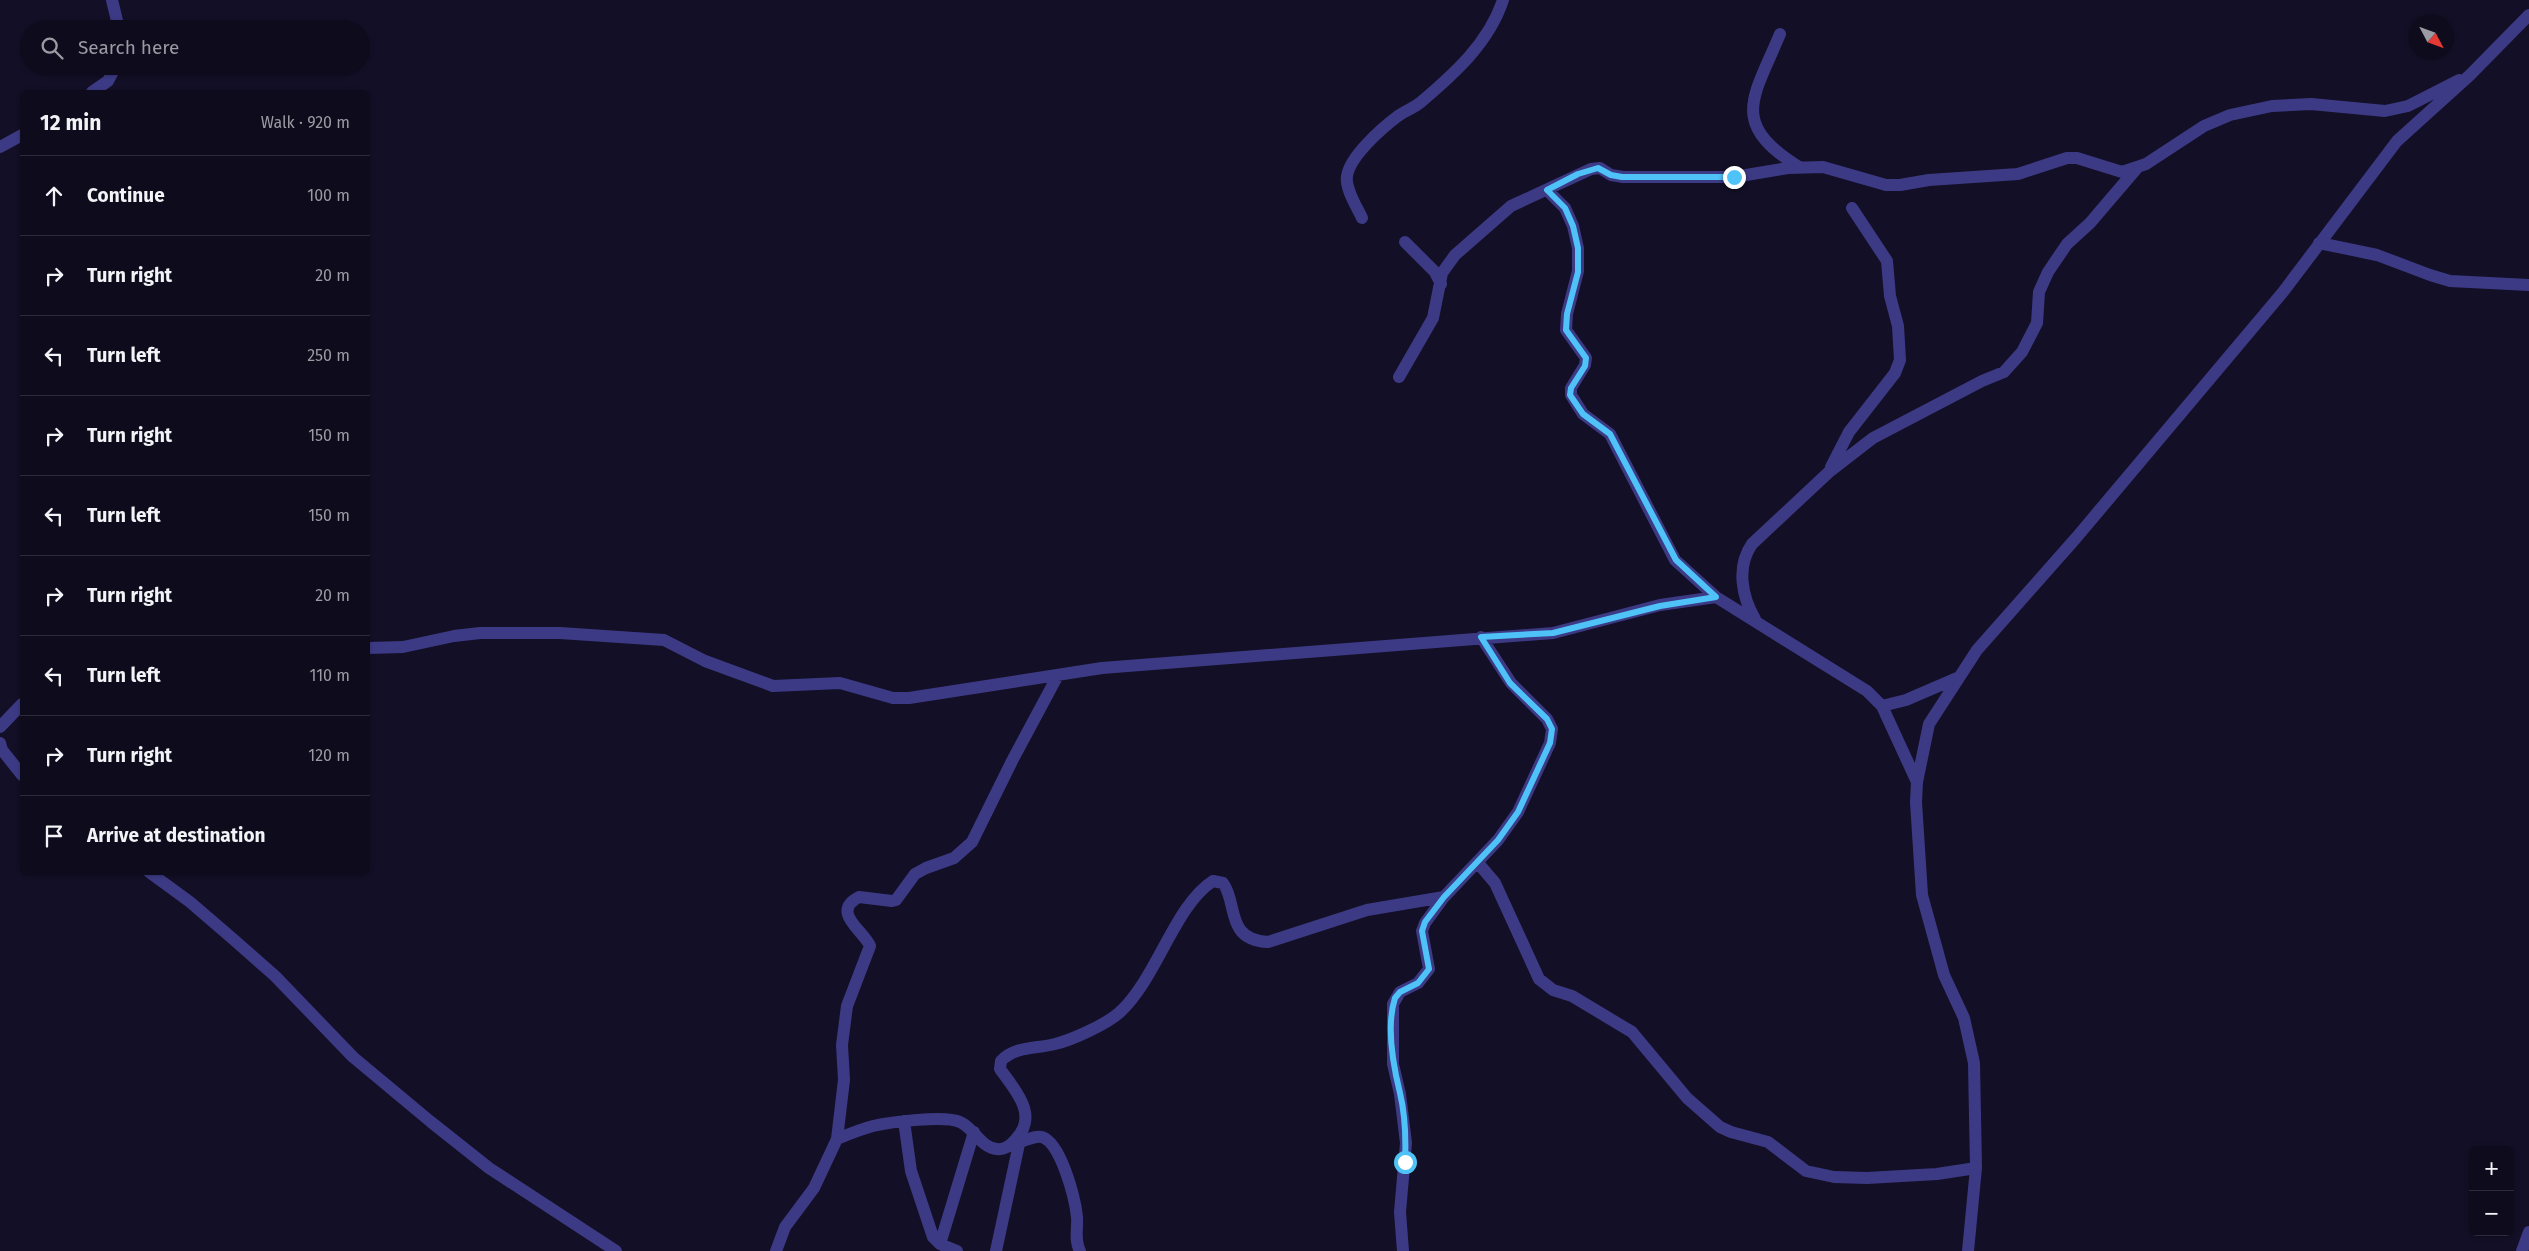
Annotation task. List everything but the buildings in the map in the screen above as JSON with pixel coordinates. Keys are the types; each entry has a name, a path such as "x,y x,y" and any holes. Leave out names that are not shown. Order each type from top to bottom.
{"street":[{"path":"112,0 117,20"},
{"path":"1362,218 1347,181 1350,164 1378,134 1399,116 1419,104 1458,69 1487,34 1503,0"},
{"path":"1968,1251 1976,1168 1974,1063 1964,1018 1944,975 1922,895 1917,826 1917,782 1929,724 1957,678 1977,650 2193,401 2283,292 2398,141 2470,75 2529,15"},
{"path":"1780,34 1754,102 1753,117 1767,144 1799,167"},
{"path":"95,90 108,81 111,75"},
{"path":"1399,377 1434,318 1442,273 1447,265 1511,206 1578,174 1598,168 1615,176 1679,178 1734,177 1768,170 1799,167 1830,168 1886,185 2018,174 2067,158 2077,158 2122,172 2137,168 2204,126 2230,115 2272,106 2311,104 2385,111 2396,110 2470,75"},
{"path":"0,147 20,135"},
{"path":"1757,621 1745,603 1743,594 1742,564 1745,554 1786,511 1829,472 1874,438 1982,381 2000,375 2009,368 2035,327 2039,292 2048,272 2067,244 2090,223 2137,168"},
{"path":"1547,190 1565,208 1573,226 1578,248 1578,272 1567,314 1566,330 1586,358 1585,366 1571,388 1570,395 1583,414 1610,434 1676,560 1716,597 1867,691 1882,706 1917,782"},
{"path":"1829,472 1849,432 1895,373 1900,360 1898,326 1890,296 1887,261 1852,208"},
{"path":"1405,242 1435,272 1441,284"},
{"path":"2319,243 2377,255 2430,276 2450,280 2529,285"},
{"path":"370,648 404,647 454,636 480,634 567,633 664,640 705,662 760,682 781,687 840,683 894,698 910,698 1102,668 1175,661 1355,650 1481,637 1562,632 1660,606 1716,597"},
{"path":"1403,1251 1400,1212 1406,1143 1400,1094 1393,1064 1393,1004 1400,992 1418,983 1429,969 1422,931 1429,914 1478,863 1518,812 1550,743 1552,729 1547,719 1510,683 1481,637"},
{"path":"776,1251 785,1227 814,1188 837,1139 844,1080 842,1044 847,1006 870,946 867,939 850,922 848,915 849,906 859,897 896,900 915,874 954,858 964,851 978,832 1012,761 1057,676"},
{"path":"1882,706 1906,700 1957,678"},
{"path":"0,727 20,706"},
{"path":"1,750 20,773"},
{"path":"1478,863 1495,884 1539,980 1554,990 1572,996 1632,1032 1686,1098 1720,1127 1731,1132 1760,1139 1780,1150 1799,1167 1834,1177 1867,1178 1937,1174 1976,1168"},
{"path":"153,875 190,902 276,976 353,1057 432,1122 489,1168 616,1251"},
{"path":"996,1251 1014,1145 1025,1127 1026,1110 1000,1069 1002,1061 1014,1051 1055,1044 1118,1014 1136,995 1148,978 1194,901 1207,885 1213,881 1223,883 1227,888 1231,912 1242,930 1260,941 1268,942 1367,910 1444,897"},
{"path":"837,1139 873,1126 904,1121 951,1119 961,1122 993,1148 1014,1145 1041,1137 1054,1147 1075,1200 1076,1237 1080,1251"},
{"path":"904,1121 911,1171 933,1237 940,1244 957,1251"},
{"path":"940,1244 974,1132"},
{"path":"2522,1251 2529,1232"}],"route":[{"path":"1405,1162 1406,1143 1400,1094 1393,1064 1392,1014 1395,998 1400,992 1418,983 1429,969 1422,931 1429,914 1478,863 1498,840 1518,812 1529,792 1550,743 1552,729 1547,719 1510,683 1481,637 1533,635 1571,630 1660,606 1716,597 1676,560 1640,488 1610,434 1583,414 1570,395 1574,381 1585,366 1586,358 1566,330 1567,314 1578,272 1578,248 1573,226 1565,208 1547,190 1578,174 1598,168 1611,175 1622,177 1734,177"}]}
